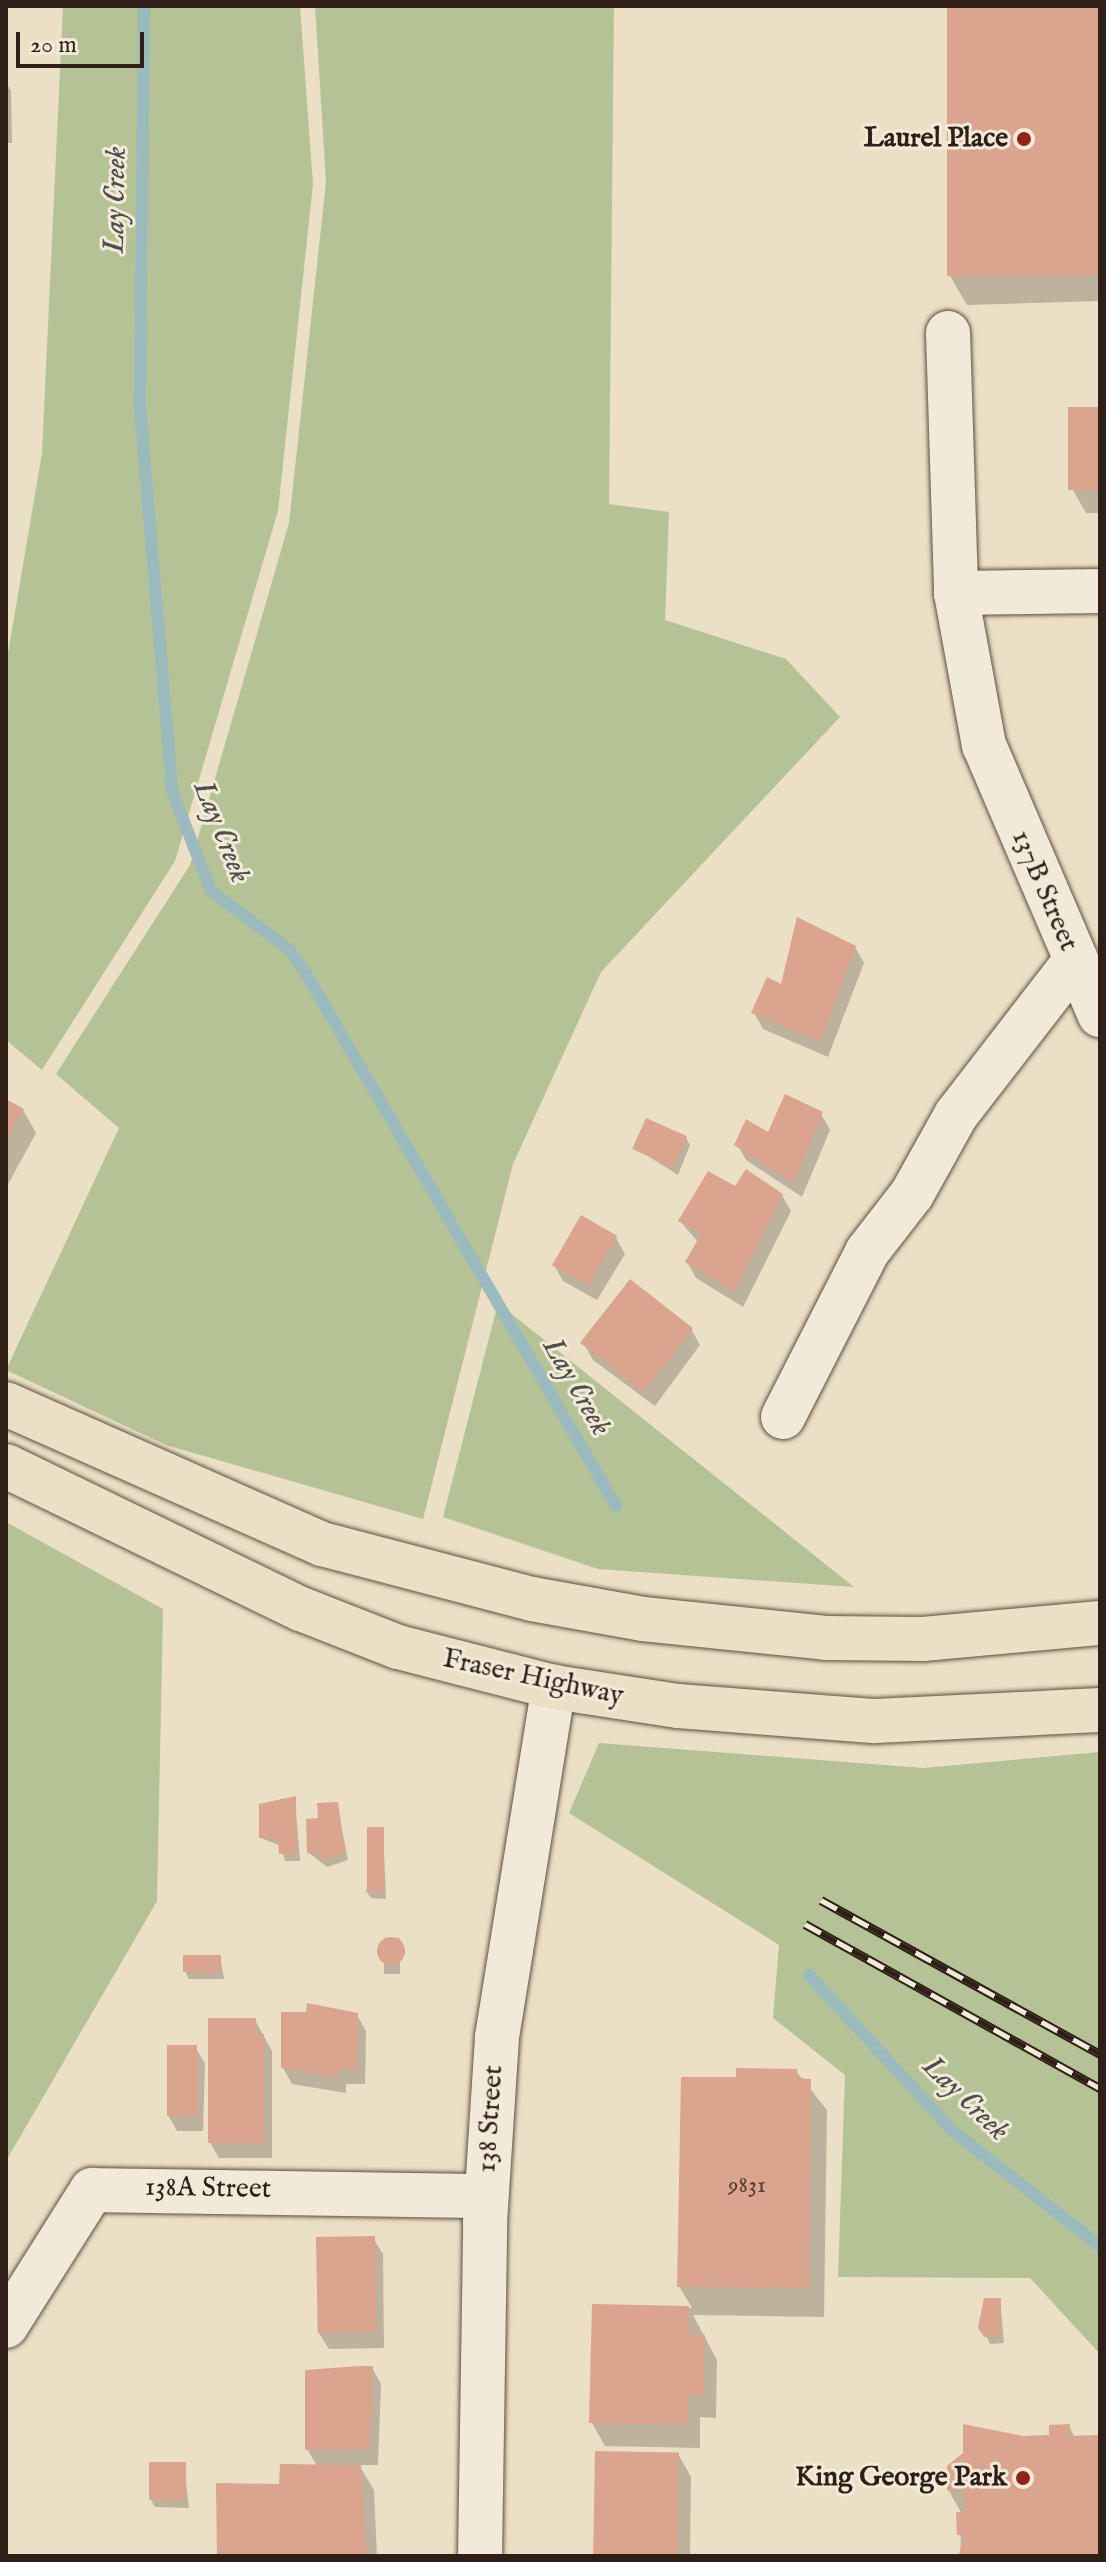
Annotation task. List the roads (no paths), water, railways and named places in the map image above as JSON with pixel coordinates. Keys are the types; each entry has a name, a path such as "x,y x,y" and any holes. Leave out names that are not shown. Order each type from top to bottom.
{"main road":[{"path":"6,1404 322,1544 532,1599 643,1619 826,1638 923,1639 1100,1623"},
{"name":"Fraser Highway","path":"6,1466 301,1609 398,1647 554,1687 678,1706 875,1721 1100,1710"}],"street":[{"name":"137B Street","path":"783,1417 867,1252 912,1194 956,1115 1076,960 984,745 956,593 948,333"},
{"path":"956,593 1100,591"},
{"path":"1076,960 1100,1015"},
{"name":"138 Street","path":"480,2556 486,2196 507,1960 554,1687"},
{"name":"138A Street","path":"6,2326 92,2190 486,2196"}],"waterway":[{"name":"Lay Creek","path":"144,6 140,407 172,791 211,891 291,951 616,1506"},
{"name":"Lay Creek","path":"809,1975 954,2132 1100,2246"}],"railway":[{"path":"821,1900 1100,2054"},
{"path":"805,1924 1100,2088"}],"place":[{"name":"Laurel Place","path":"1024,139"},
{"name":"King George Park","path":"1023,2478"}]}
